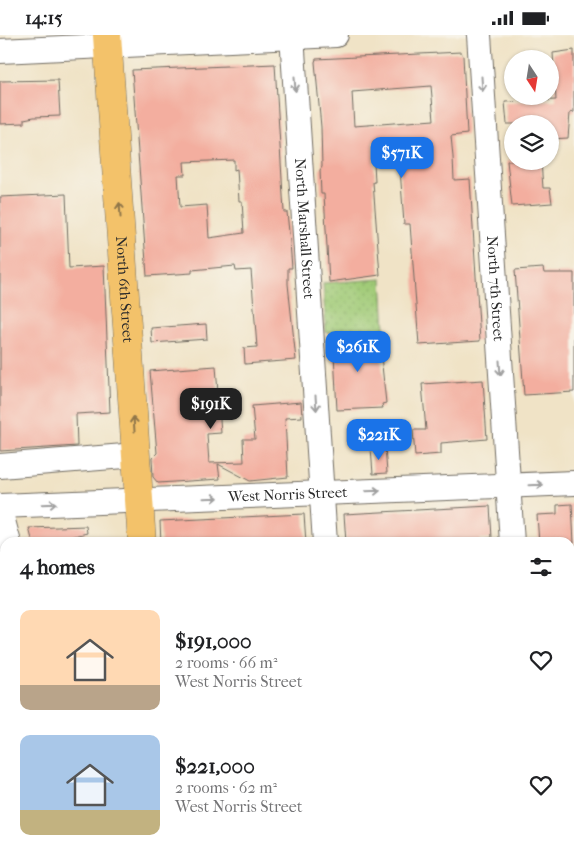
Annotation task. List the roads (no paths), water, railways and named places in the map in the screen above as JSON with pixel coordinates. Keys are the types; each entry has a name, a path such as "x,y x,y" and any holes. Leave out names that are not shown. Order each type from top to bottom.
{"main road":[{"name":"North 6th Street","path":"108,40 142,537"}],"street":[{"path":"0,51 108,40 336,35"},
{"name":"North 7th Street","path":"479,35 512,537"},
{"name":"North Marshall Street","path":"292,36 325,537"},
{"path":"0,466 137,455"},
{"name":"West Norris Street","path":"0,506 574,483"},
{"path":"0,510 7,537"}]}
